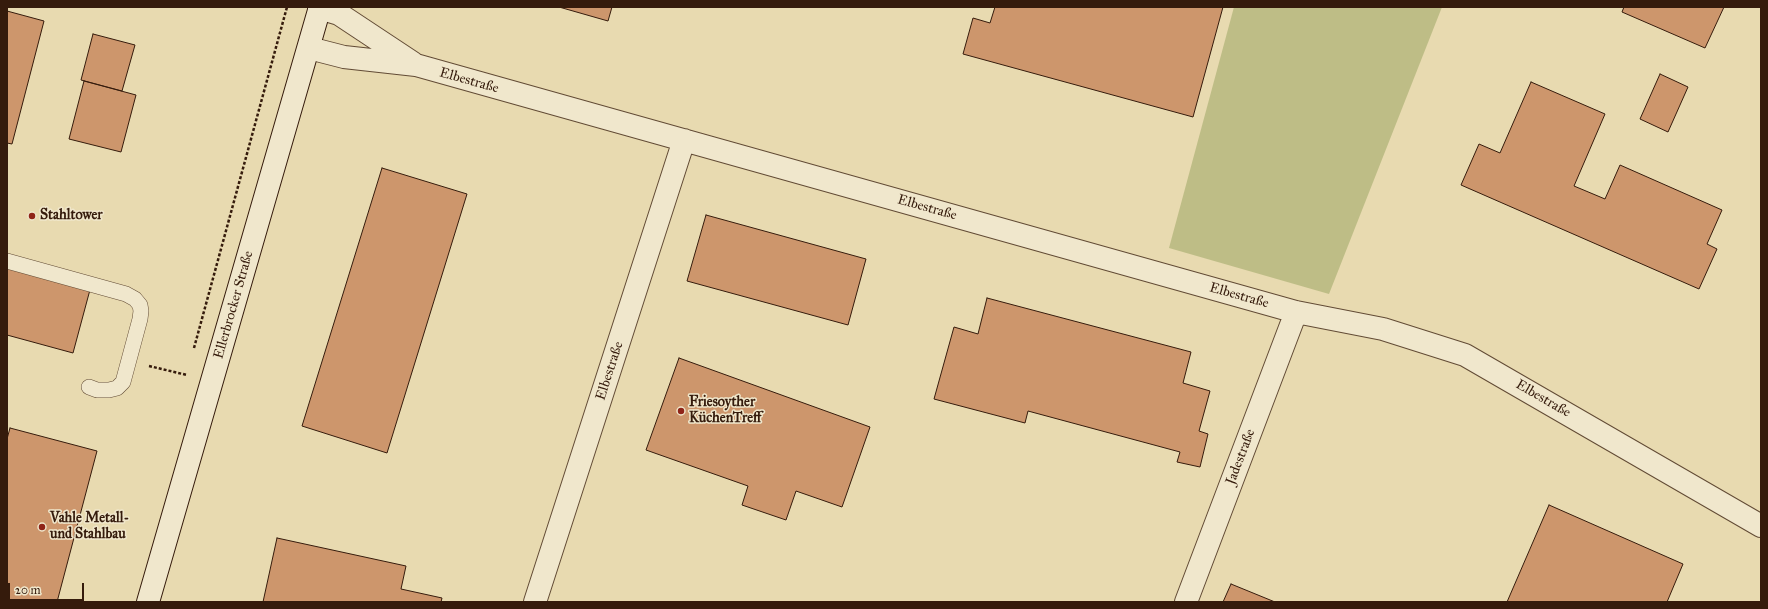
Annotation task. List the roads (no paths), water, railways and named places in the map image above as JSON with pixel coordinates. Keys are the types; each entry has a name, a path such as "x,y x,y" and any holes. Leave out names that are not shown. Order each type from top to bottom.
{"street":[{"name":"Ellerbrocker Straße","path":"148,602 309,48 319,8"},
{"name":"Elbestraße","path":"319,8 339,14 416,65"},
{"name":"Elbestraße","path":"309,48 344,57 416,65 1296,312 1383,329 1465,355 1761,526"},
{"name":"Elbestraße","path":"535,602 684,140"},
{"name":"Jadestraße","path":"1186,602 1296,312"}],"lane":[{"path":"7,261 126,294 135,299 141,311 123,382 117,388 97,390 89,387"}],"place":[{"name":"Stahltower","path":"32,216"},
{"name":"Friesoyther KüchenTreff","path":"681,411"},
{"name":"Vahle Metall- und Stahlbau","path":"42,527"}]}
